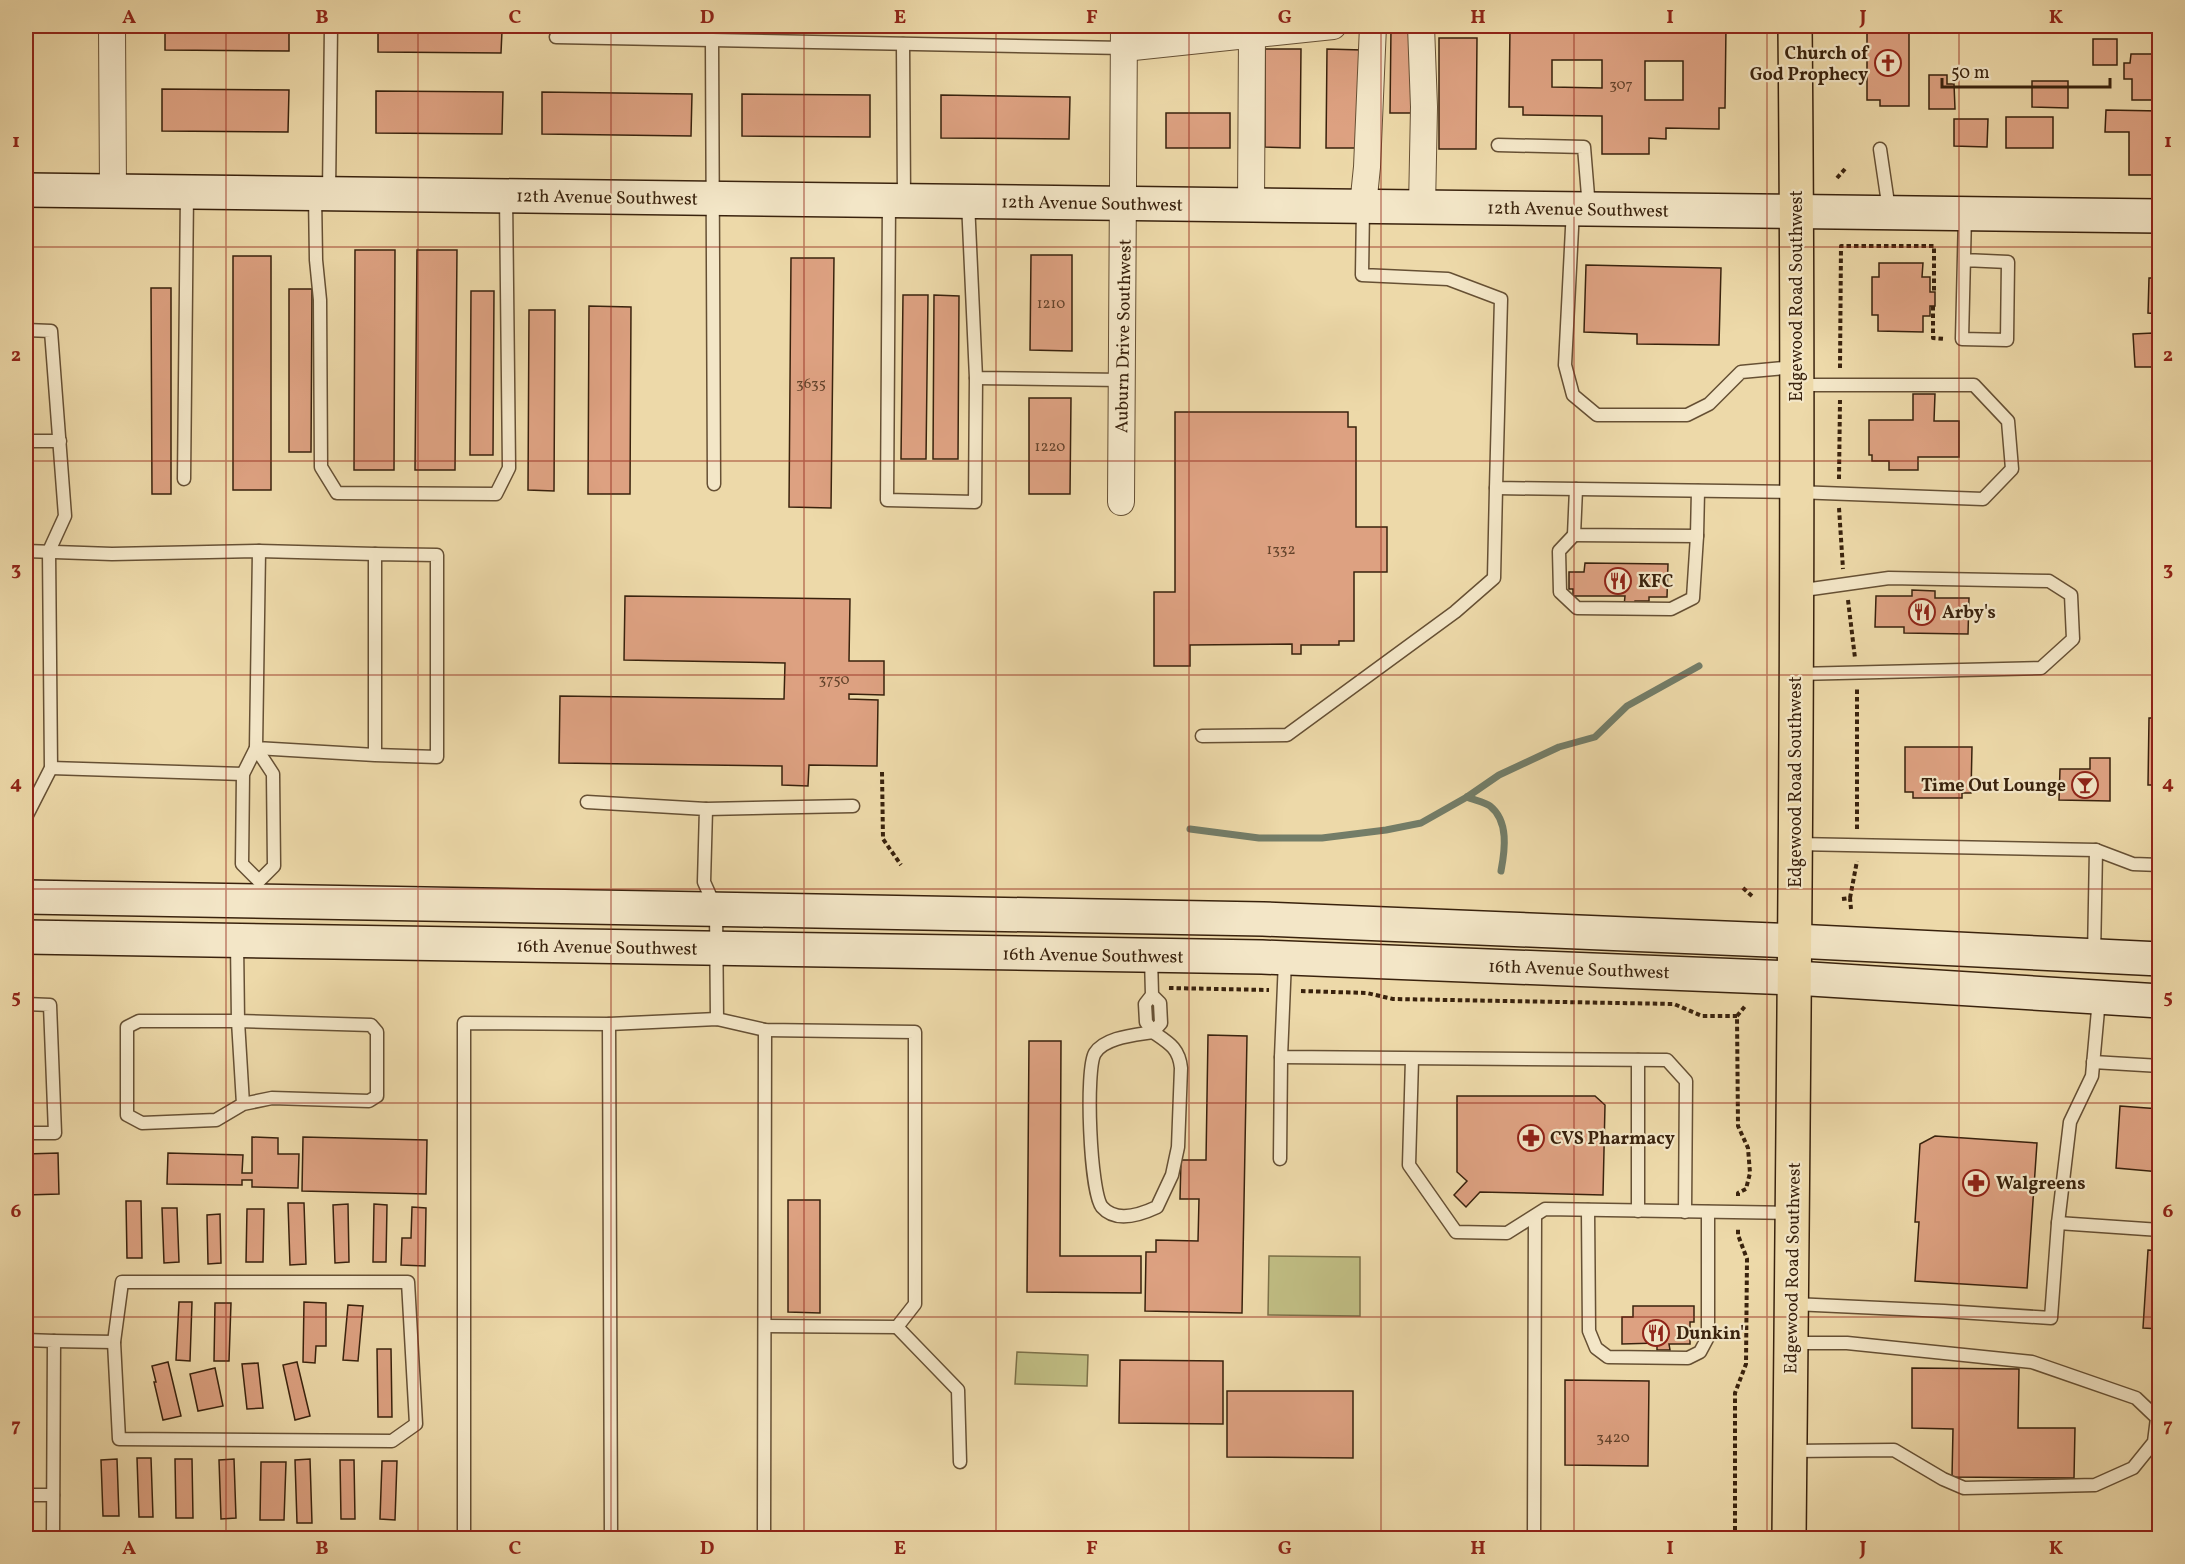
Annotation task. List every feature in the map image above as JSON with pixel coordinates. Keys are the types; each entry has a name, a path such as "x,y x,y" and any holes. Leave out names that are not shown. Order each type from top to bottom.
{"main road":[{"name":"Edgewood Road Southwest","path":"1789,1539 1795,978 1797,212 1795,26"},
{"name":"12th Avenue Southwest","path":"26,190 2160,216"},
{"name":"16th Avenue Southwest","path":"26,897 255,917 1152,979 1285,958 1795,978 2160,1002"},
{"name":"16th Avenue Southwest","path":"26,936 255,917 716,909 1263,919 2160,959"}],"street":[{"path":"112,26 113,191"},
{"path":"1124,37 1164,45 1251,33 1333,26"},
{"path":"1363,206 1368,156 1373,26"},
{"path":"1421,26 1424,107 1422,207"},
{"path":"1251,33 1251,205"},
{"name":"Auburn Drive Southwest","path":"1120,502 1124,37"}],"lane":[{"path":"331,26 316,260 320,300 321,466 337,493 496,494 509,468 506,196"},
{"path":"556,37 903,44 1124,37"},
{"path":"712,40 714,484"},
{"path":"903,44 887,500 975,502 976,378 968,201"},
{"path":"1496,488 1796,492 1983,499 2012,469 2008,421 1974,385 1840,385 1797,376 1741,372 1709,404 1687,415 1597,415 1573,395 1565,365 1581,209 1584,147 1498,145"},
{"path":"1880,149 1890,212"},
{"path":"184,479 188,192"},
{"path":"1202,735 1287,735 1455,612 1494,578 1501,298 1448,279 1362,275 1363,206"},
{"path":"1964,260 2008,262 2007,340 1962,339 1965,214"},
{"path":"26,330 51,331 65,516 49,551 51,768 26,817"},
{"path":"976,378 1122,380"},
{"path":"26,441 60,441"},
{"path":"1576,489 1574,535 1559,551 1560,592 1576,608 1671,609 1692,598 1698,491"},
{"path":"1574,535 1697,536"},
{"path":"26,551 112,554 259,551 437,555 436,758 256,748"},
{"path":"255,917 242,864 243,774 256,748 259,551"},
{"path":"375,554 375,754"},
{"path":"1796,591 1889,578 2049,581 2071,596 2073,639 2041,668 1796,674"},
{"path":"243,1104 238,1021 255,917 274,866 273,774 256,748"},
{"path":"51,768 243,774"},
{"path":"587,802 706,808 853,806"},
{"path":"706,808 704,882 716,909 717,1019"},
{"path":"1795,844 2096,849 2133,864 2160,865"},
{"path":"2094,956 2096,849"},
{"path":"1280,1160 1285,958"},
{"path":"1152,979 1145,1004 1146,1022 1153,1032 1174,1047 1180,1056 1178,1147 1172,1175 1157,1207 1140,1215 1117,1216 1103,1208 1097,1199 1092,1175 1091,1064 1095,1053 1105,1044 1153,1032"},
{"path":"1791,1304 2051,1318 2058,1223 2070,1122 2092,1076 2100,997"},
{"path":"26,1004 50,1005 55,1133 26,1133"},
{"path":"464,1539 464,1023 609,1024 717,1019 765,1030 915,1032 915,1304 897,1327"},
{"path":"139,1021 238,1021 372,1025 377,1032 377,1096 369,1101 272,1098 243,1104 216,1120 142,1123 127,1115 127,1027 139,1021"},
{"path":"609,1024 611,1539"},
{"path":"764,1539 765,1030"},
{"path":"1281,1057 1667,1060 1686,1081 1685,1212"},
{"path":"1412,1059 1409,1165 1456,1233 1507,1233 1545,1209 1792,1213"},
{"path":"1638,1060 1638,1211"},
{"path":"2093,1062 2160,1066"},
{"path":"1588,1210 1588,1331 1596,1348 1608,1357 1688,1358 1700,1352 1708,1337 1707,1212"},
{"path":"1534,1539 1535,1216"},
{"path":"2058,1223 2160,1230"},
{"path":"122,1282 408,1282 416,1424 392,1441 119,1439 114,1342 122,1282"},
{"path":"765,1326 897,1327 958,1390 960,1462"},
{"path":"26,1340 114,1342"},
{"path":"53,1539 54,1341"},
{"path":"1790,1451 1894,1450 1943,1479 1964,1488 2095,1485 2133,1468 2154,1442 2157,1418 2136,1398 2032,1362 1847,1343 1791,1343"},
{"path":"26,1495 53,1495"}],"path":[{"path":"1837,178 1845,169"},
{"path":"1851,909 1850,898 1857,863 1856,673 1839,528 1841,246 1934,246 1934,292"},
{"path":"1933,306 1933,338 1962,339"},
{"path":"882,772 883,839 901,865"},
{"path":"1743,888 1752,896"},
{"path":"1842,899 1850,898"},
{"path":"1152,979 1284,991 1367,993 1393,999 1674,1004 1702,1016 1737,1016"},
{"path":"1735,1539 1735,1393 1746,1364 1747,1352 1747,1258 1738,1235 1738,1193 1746,1189 1750,1173 1748,1148 1738,1126 1737,1016 1746,1005"}],"shaded area":[{"path":"1269,1256 1360,1257 1360,1316 1268,1315"},
{"path":"1017,1352 1088,1355 1087,1386 1015,1384"}],"building":[{"path":"1025,26 1025,28 942,27"},
{"path":"1510,26 1726,26 1725,108 1719,108 1719,129 1666,128 1666,139 1649,138 1649,154 1602,154 1602,116 1523,115 1523,107 1509,107","holes":["1552,60 1602,60 1602,88 1552,87","1645,61 1683,61 1683,100 1645,100"]},
{"name":"Church of God Prophecy","path":"1867,26 1909,26 1909,106 1880,106 1880,100 1867,100"},
{"path":"2133,26 2160,26 2160,33 2133,33"},
{"path":"165,28 289,29 289,51 165,50"},
{"path":"1391,28 1412,28 1411,113 1390,113"},
{"path":"378,30 502,31 501,53 378,52"},
{"path":"1439,38 1477,38 1476,149 1439,149"},
{"path":"2093,39 2117,39 2117,65 2093,65"},
{"path":"1265,49 1301,49 1300,148 1265,147"},
{"path":"1327,49 1362,50 1361,148 1326,148"},
{"path":"2131,54 2160,54 2160,100 2132,100 2132,79 2124,79 2124,63 2130,63"},
{"path":"1929,75 1947,75 1947,84 1954,84 1955,109 1929,109"},
{"path":"2032,81 2068,81 2068,108 2032,107"},
{"path":"162,89 289,90 288,132 162,131"},
{"path":"376,91 503,92 502,134 376,133"},
{"path":"542,92 692,94 691,136 542,134"},
{"path":"742,94 870,95 870,137 742,136"},
{"path":"941,95 1070,97 1069,139 941,138"},
{"path":"2106,110 2160,111 2160,175 2129,175 2129,132 2105,132"},
{"path":"1166,113 1230,113 1230,148 1166,148"},
{"path":"2006,117 2053,117 2053,148 2006,148"},
{"path":"1954,119 1988,119 1987,147 1954,146"},
{"path":"355,250 395,250 394,470 354,470"},
{"path":"417,250 457,250 455,470 415,470"},
{"path":"1031,255 1072,255 1072,351 1030,350"},
{"path":"233,256 271,256 271,490 233,490"},
{"path":"791,258 834,258 831,508 789,507"},
{"path":"1879,263 1923,263 1922,277 1930,277 1930,292 1935,292 1935,306 1930,306 1930,316 1923,316 1923,332 1878,331 1878,315 1872,315 1872,277 1879,277"},
{"path":"1586,265 1721,268 1719,345 1637,344 1637,334 1584,332"},
{"path":"2149,278 2160,278 2160,314 2148,313"},
{"path":"151,288 171,288 171,494 152,494"},
{"path":"289,289 312,289 311,452 289,452"},
{"path":"471,291 494,291 493,455 470,455"},
{"path":"903,295 928,295 926,459 901,459"},
{"path":"934,295 959,296 958,459 933,459"},
{"path":"589,306 631,307 630,494 588,494"},
{"path":"529,310 555,310 554,491 528,490"},
{"path":"2153,333 2154,367 2135,367 2133,334"},
{"path":"1913,394 1935,394 1934,421 1959,421 1959,457 1918,457 1918,470 1889,470 1889,461 1872,461 1872,455 1869,455 1869,420 1913,420"},
{"path":"1029,398 1071,398 1070,494 1029,494"},
{"path":"1175,412 1348,412 1348,427 1356,427 1356,527 1387,527 1387,572 1354,572 1354,641 1339,641 1339,645 1301,645 1301,654 1292,654 1292,644 1190,645 1190,666 1154,666 1154,592 1175,592"},
{"name":"KFC","path":"1585,563 1668,564 1667,597 1649,597 1649,601 1635,601 1634,606 1624,606 1625,596 1573,596 1573,589 1569,589 1569,572 1584,572"},
{"name":"Arby's","path":"1912,590 1935,591 1935,598 1969,598 1968,634 1904,633 1904,627 1875,627 1876,596 1912,596"},
{"path":"625,596 850,599 849,661 884,661 884,695 849,694 849,699 878,700 877,766 809,765 808,786 782,785 782,766 559,763 560,696 784,699 785,663 624,660"},
{"path":"2149,718 2160,718 2160,785 2148,785"},
{"path":"1905,747 1972,747 1971,793 1962,793 1962,798 1913,798 1913,792 1905,792"},
{"name":"Time Out Lounge","path":"2090,758 2110,758 2110,801 2059,800 2060,769 2090,769"},
{"path":"1208,1035 1247,1036 1242,1313 1145,1311 1146,1252 1156,1252 1156,1240 1198,1241 1199,1199 1180,1199 1181,1160 1206,1160"},
{"path":"1029,1041 1061,1041 1060,1256 1141,1256 1141,1293 1027,1292"},
{"name":"CVS Pharmacy","path":"1457,1096 1595,1096 1605,1105 1603,1195 1480,1192 1466,1207 1454,1195 1467,1181 1457,1172"},
{"path":"2120,1106 2160,1109 2160,1172 2116,1168"},
{"name":"Walgreens","path":"1935,1136 2037,1143 2027,1288 1915,1281 1919,1222 1915,1222 1920,1144"},
{"path":"252,1137 278,1138 278,1154 299,1154 298,1188 252,1187 252,1180 242,1180 242,1185 167,1184 168,1153 243,1155 242,1173 252,1173"},
{"path":"303,1137 427,1140 426,1194 302,1191"},
{"path":"58,1153 59,1194 26,1195 26,1154"},
{"path":"788,1200 820,1200 820,1313 788,1312"},
{"path":"126,1201 141,1201 142,1258 127,1258"},
{"path":"288,1203 304,1203 306,1264 290,1265"},
{"path":"348,1204 349,1262 335,1263 333,1205"},
{"path":"374,1204 387,1205 386,1262 373,1262"},
{"path":"412,1207 426,1208 425,1266 401,1265 402,1238 411,1238"},
{"path":"162,1208 177,1208 179,1262 164,1263"},
{"path":"247,1209 264,1209 263,1262 246,1262"},
{"path":"220,1214 221,1263 208,1264 207,1215"},
{"path":"2148,1250 2160,1251 2160,1329 2143,1328"},
{"path":"179,1302 192,1302 190,1361 176,1360"},
{"path":"304,1302 326,1303 326,1346 316,1346 315,1363 303,1362"},
{"path":"215,1303 231,1303 229,1361 214,1361"},
{"path":"348,1305 363,1306 358,1361 343,1360"},
{"name":"Dunkin'","path":"1633,1306 1694,1306 1694,1322 1690,1322 1690,1344 1669,1344 1670,1350 1657,1350 1657,1343 1622,1344 1622,1317 1633,1317"},
{"path":"377,1349 391,1349 392,1417 378,1417"},
{"path":"1120,1360 1223,1361 1223,1424 1119,1423"},
{"path":"168,1362 181,1416 163,1420 152,1366"},
{"path":"297,1362 310,1416 295,1420 283,1365"},
{"path":"258,1363 263,1408 247,1409 242,1364"},
{"path":"215,1368 223,1406 198,1411 190,1374"},
{"path":"1912,1368 2019,1369 2018,1428 2075,1428 2074,1478 1952,1477 1953,1429 1912,1428"},
{"path":"1565,1380 1649,1381 1648,1466 1565,1465"},
{"path":"1227,1391 1353,1391 1353,1458 1227,1457"},
{"path":"137,1458 151,1458 153,1517 139,1517"},
{"path":"117,1459 119,1516 103,1516 101,1460"},
{"path":"175,1459 192,1459 193,1518 176,1518"},
{"path":"234,1459 236,1518 221,1519 219,1460"},
{"path":"310,1459 312,1523 297,1523 295,1460"},
{"path":"340,1460 354,1460 355,1519 341,1519"},
{"path":"382,1461 397,1461 395,1520 380,1519"},
{"path":"261,1462 286,1462 284,1520 260,1520"}],"waterway":[{"path":"1190,829 1259,838 1322,838 1421,823 1467,797 1499,775 1559,747 1595,737 1627,706 1699,666"},
{"path":"1467,797 1490,806 1500,820 1504,836 1501,871"}],"place":[{"name":"Church of God Prophecy","path":"1888,63"},
{"name":"KFC","path":"1618,581"},
{"name":"Arby's","path":"1922,612"},
{"name":"Time Out Lounge","path":"2085,785"},
{"name":"CVS Pharmacy","path":"1531,1138"},
{"name":"Walgreens","path":"1976,1183"},
{"name":"Dunkin'","path":"1656,1333"}]}
